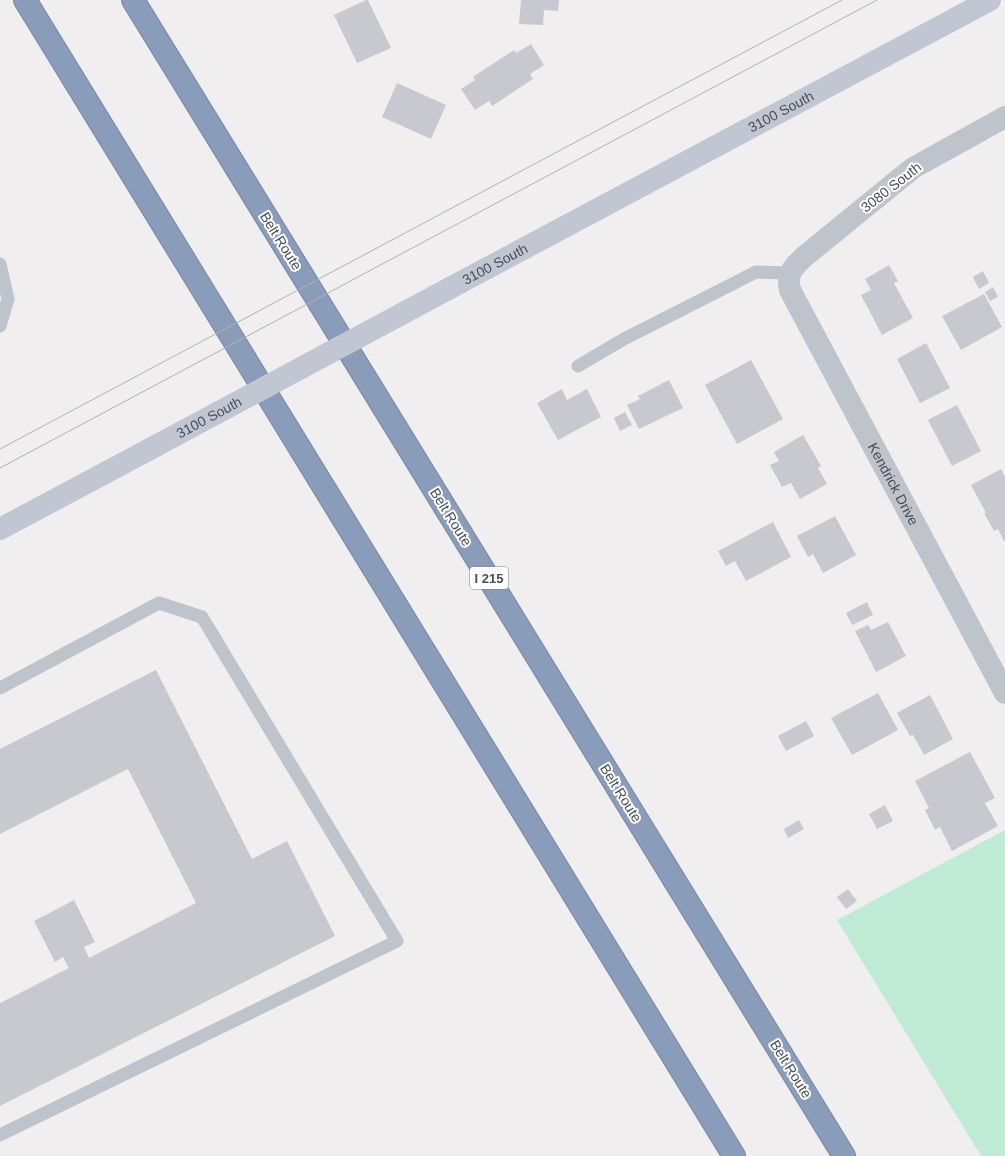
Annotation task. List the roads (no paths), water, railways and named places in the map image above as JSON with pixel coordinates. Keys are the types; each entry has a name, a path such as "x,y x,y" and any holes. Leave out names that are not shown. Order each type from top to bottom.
{"highway":[{"path":"25,0 734,1156"},
{"name":"Belt Route","path":"133,0 844,1156"}],"main road":[{"name":"3100 South","path":"0,529 990,0"}],"street":[{"name":"3080 South","path":"790,273 804,256 913,168 1005,117"},
{"name":"Kendrick Drive","path":"790,273 790,290 1005,692"}],"lane":[{"path":"0,264 8,299 0,326"},
{"path":"578,366 624,339 756,272 790,273"},
{"path":"0,688 159,603 202,617 397,941 0,1135"}],"tram line":[{"path":"0,449 842,0"},
{"path":"0,468 877,0"}]}
